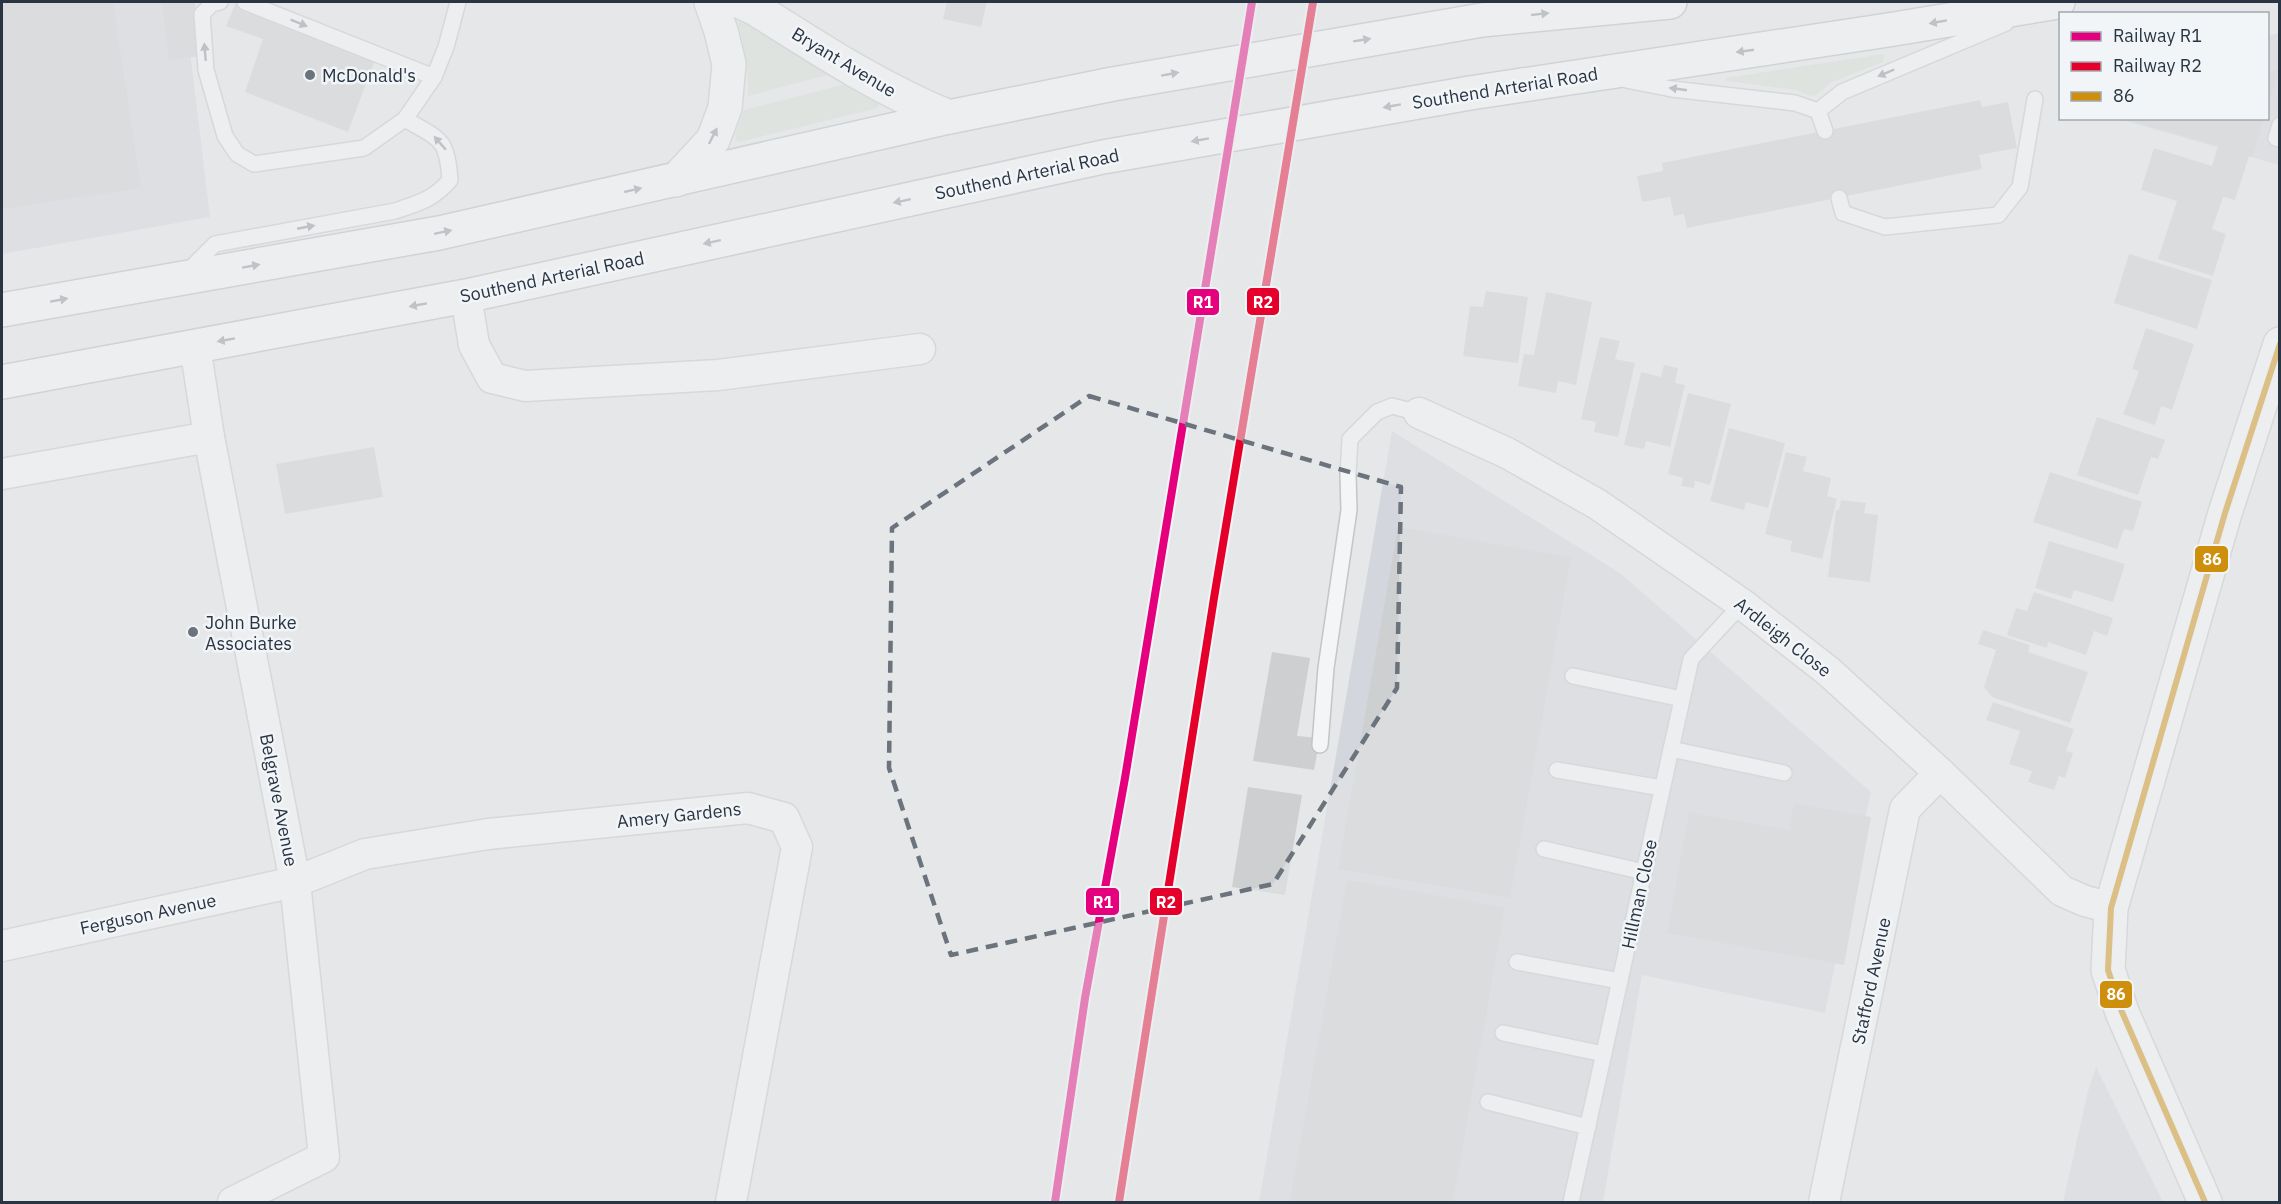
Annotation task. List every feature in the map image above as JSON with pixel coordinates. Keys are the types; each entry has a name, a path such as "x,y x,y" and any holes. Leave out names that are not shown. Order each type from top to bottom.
{"main road":[{"path":"676,180 713,140 725,108 729,64 711,2"},
{"name":"Bryant Avenue","path":"741,2 756,9 856,72 915,103 950,117"},
{"path":"2,310 439,233 950,117 1113,84 1482,20 1670,2"},
{"name":"Southend Arterial Road","path":"2,382 466,296 1103,158 1470,93 2057,2"},
{"path":"2205,1203 2122,1012 2108,970 2111,908 2225,513 2280,344"}],"street":[{"path":"466,296 474,345 492,378 525,386 717,375 920,349"},
{"name":"Belgrave Avenue","path":"195,346 209,437 295,882 324,1157 233,1203"},
{"name":"Ardleigh Close","path":"1419,413 1507,453 1597,504 1742,604 1828,671 1940,773 2062,891 2085,901 2111,908"},
{"path":"2,474 209,437"},
{"name":"Stafford Avenue","path":"1824,1203 1905,809 1940,773"},
{"name":"Amery Gardens","path":"295,882 365,854 488,834 748,808 784,818 797,847 731,1203"},
{"name":"Ferguson Avenue","path":"2,946 295,882"}],"lane":[{"path":"220,2 212,4 202,14 206,70 225,136 237,154 254,164 364,148 405,119 434,77 446,47 458,2"},
{"path":"245,2 434,77"},
{"path":"1818,111 1842,92 2057,2"},
{"path":"1594,74 1672,88 1795,103 1818,111"},
{"path":"1839,198 1843,213 1886,227 1998,215 2020,187 2035,99"},
{"path":"1818,111 1825,131"},
{"path":"180,279 214,244 395,211 439,194 450,180 448,153 439,139 405,119"},
{"path":"2280,125 2276,138 2280,139"},
{"path":"1320,745 1326,668 1349,510 1350,439 1377,412 1392,406 1419,413"},
{"name":"Hillman Close","path":"1571,1203 1691,659 1742,604"},
{"path":"1573,676 1682,699"},
{"path":"1671,748 1784,773"},
{"path":"1557,770 1662,788"},
{"path":"1544,849 1644,872"},
{"path":"1516,962 1620,981"},
{"path":"1503,1034 1604,1054"},
{"path":"1488,1102 1588,1126"}],"highlighted area":[{"path":"1089,396 1401,487 1397,688 1273,884 951,955 889,768 892,528"}],"shaded area":[{"path":"2,2 184,2 210,217 2,254"},
{"path":"745,18 831,74 748,96 746,60 738,24 740,19"},
{"path":"2279,33 2279,165 2122,120 2269,120 2269,36"},
{"path":"1884,54 1883,62 1832,82 1816,95 1810,96 1796,90 1726,81 1726,78"},
{"path":"846,84 877,99 878,108 739,142 736,140 735,135 744,110"},
{"path":"1392,431 1620,573 1871,792 1825,1013 1642,975 1603,1202 1259,1202"},
{"path":"2096,1067 2163,1202 2063,1202 2088,1091"}],"building":[{"path":"2,2 113,2 141,188 2,209"},
{"path":"162,2 195,2 202,56 169,60"},
{"name":"McDonald's","path":"236,2 376,57 348,132 245,92 263,39 226,26"},
{"path":"947,2 987,2 981,27 943,19"},
{"path":"2279,70 2269,102 2269,72"},
{"path":"1980,100 1982,107 2008,102 2017,148 1979,155 1982,169 1687,228 1684,214 1674,216 1670,197 1642,202 1637,176 1663,171 1662,163"},
{"path":"2136,120 2263,120 2235,200 2223,197 2212,229 2226,234 2213,276 2158,259 2177,201 2141,190 2154,148 2212,166 2218,146 2135,122"},
{"path":"2129,254 2212,280 2197,329 2114,303"},
{"path":"1486,291 1528,297 1518,363 1463,356 1470,306 1483,307"},
{"path":"1546,292 1592,302 1576,385 1558,381 1556,393 1518,386 1524,354 1534,355"},
{"path":"2146,328 2194,344 2172,410 2161,406 2155,425 2123,414 2139,371 2132,369"},
{"path":"1600,337 1620,341 1615,359 1635,363 1618,437 1594,432 1596,422 1581,419"},
{"path":"1664,365 1678,368 1675,383 1685,385 1670,447 1646,441 1644,449 1624,445 1641,372 1661,377"},
{"path":"1688,393 1731,404 1710,485 1695,481 1694,488 1681,486 1683,478 1668,474"},
{"path":"2097,417 2165,440 2158,459 2151,457 2138,495 2077,475"},
{"path":"1729,428 1785,443 1768,508 1746,502 1744,510 1710,501"},
{"path":"374,447 383,497 285,514 276,464"},
{"path":"1786,452 1807,457 1803,471 1831,478 1827,496 1837,499 1822,559 1790,551 1792,541 1765,534"},
{"path":"2050,472 2142,502 2133,531 2124,529 2117,549 2033,522"},
{"path":"1841,500 1866,503 1864,513 1878,515 1870,582 1828,577 1836,510 1839,510"},
{"path":"1398,527 1571,557 1510,898 1338,869"},
{"path":"2049,541 2125,564 2113,602 2074,590 2071,599 2035,588"},
{"path":"2034,592 2113,618 2107,636 2094,631 2086,655 2048,642 2047,648 2007,635 2016,608 2027,611"},
{"path":"1983,630 2030,645 2028,652 2088,672 2070,723 1992,697 1984,687 1996,650 1978,644"},
{"path":"1272,652 1310,658 1297,736 1320,738 1314,770 1253,761"},
{"path":"1993,702 2074,729 2066,751 2073,753 2065,778 2059,776 2054,790 2028,782 2032,771 2009,764 2020,731 1986,720"},
{"path":"1248,787 1302,795 1285,895 1232,887"},
{"path":"1794,803 1871,817 1844,965 1667,933 1689,812 1789,830"},
{"path":"1347,880 1505,907 1453,1202 1305,1202 1290,1200"}],"rail line":[{"name":"R1","path":"1055,1202 1085,998 1125,778 1252,2"},
{"name":"R2","path":"1119,1202 1214,598 1313,2"}],"transit line":[{"name":"86","path":"2205,1202 2122,1012 2108,970 2111,908 2225,513 2280,344"}],"place":[{"name":"McDonald's","path":"310,75"},
{"name":"John Burke Associates","path":"193,632"}]}
